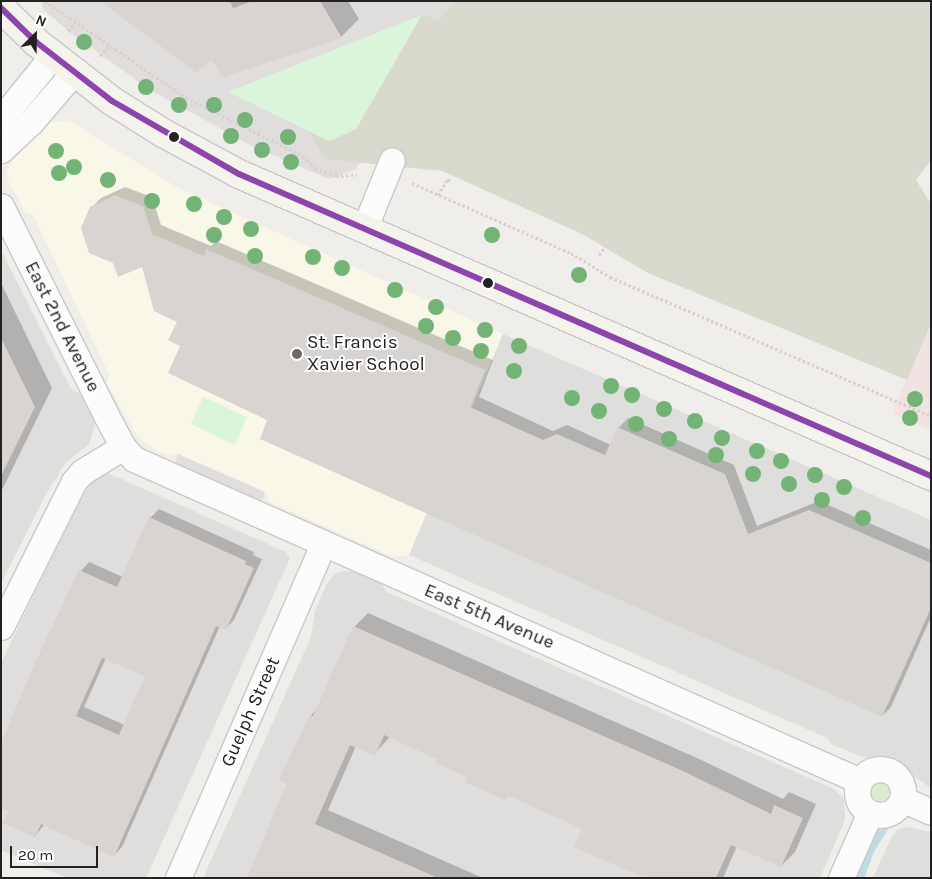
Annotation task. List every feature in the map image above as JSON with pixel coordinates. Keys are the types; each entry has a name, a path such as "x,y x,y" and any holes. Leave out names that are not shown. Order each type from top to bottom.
{"main road":[{"path":"1,8 74,72 163,133 239,174 931,476"}],"street":[{"path":"1,119 53,55"},
{"path":"1,150 31,122 74,72"},
{"path":"364,229 392,160"},
{"name":"East 2nd Avenue","path":"1,206 123,447"},
{"path":"1,626 74,481 82,472 123,447"},
{"name":"East 5th Avenue","path":"123,447 145,465 323,546 860,781"},
{"name":"Guelph Street","path":"178,878 323,546"},
{"path":"878,769 893,772 902,784 902,799 899,806 886,815 870,813 860,803 860,781 871,771 878,769"},
{"path":"902,799 931,812"},
{"path":"842,878 870,813"}],"path":[{"path":"46,1 186,98 304,156 315,168 336,176 353,174"},
{"path":"438,195 447,180 452,180"},
{"path":"409,182 571,253 610,277 931,416"},
{"path":"931,188 931,196"},
{"path":"599,255 607,244"}],"shaded area":[{"path":"41,1 456,1 356,169 329,179 250,145 152,91 68,31 43,9"},
{"path":"454,1 931,1 931,160 916,180 931,204 931,323 907,380 648,273 582,234 442,171 325,159 282,83 425,14 438,22"},
{"name":"St. Francis Xavier School","path":"59,121 71,122 180,189 503,334 409,555 393,557 270,502 265,492 178,454 169,456 155,450 136,434 107,383 109,374 33,215 25,212 6,173 13,160 46,124"},
{"path":"1,250 71,389 82,395 96,422 89,444 66,462 45,496 1,583"},
{"path":"931,321 931,430 892,413"},
{"path":"503,334 931,520 931,788 897,764 860,756 831,744 827,738 409,555"},
{"path":"178,454 265,492 261,503 174,465"},
{"path":"100,472 108,473 286,552 290,558 146,878 67,878 1,850 1,663 80,499"},
{"path":"344,571 357,572 379,581 387,592 834,789 844,799 845,820 820,878 203,878 311,637 315,611 327,583 335,574"},
{"path":"907,827 931,832 931,878 873,878 891,838 898,829"}],"green space":[{"path":"422,15 356,129 329,141 228,92"},
{"path":"203,397 247,417 235,445 191,424"},
{"path":"881,777 892,781 896,792 892,803 881,807 870,803 866,792 870,781"}],"building":[{"path":"100,1 230,1 233,8 253,1 320,1 342,38 223,77 211,60 197,73"},
{"path":"115,195 143,206 152,234 204,256 206,249 485,370 470,407 543,440 557,434 605,455 617,427 725,474 748,534 809,510 931,563 931,608 882,717 260,439 267,420 168,373 180,346 168,340 177,322 154,311 142,267 118,277 113,263 89,253 81,228 90,207"},
{"path":"1,338 35,407 1,476"},
{"path":"149,517 246,561 245,564 254,568 226,630 216,626 114,857 41,824 35,837 3,823 9,811 1,808 1,744 32,669 79,570 117,587","holes":["102,658 145,676 119,735 76,716"]},
{"path":"353,626 683,771 771,814 774,805 803,818 781,867 731,845 716,878 645,878 574,847 582,829 507,795 505,800 465,782 467,777 435,763 437,759 384,735 375,756 350,745 315,824 438,878 247,878 287,783 279,780 310,715 313,716"}],"waterway":[{"path":"859,878 869,850 883,828"}],"transit line":[{"path":"1,8 36,42 112,101 239,174 931,476"}],"place":[{"name":"St. Francis Xavier School","path":"297,354"}]}
